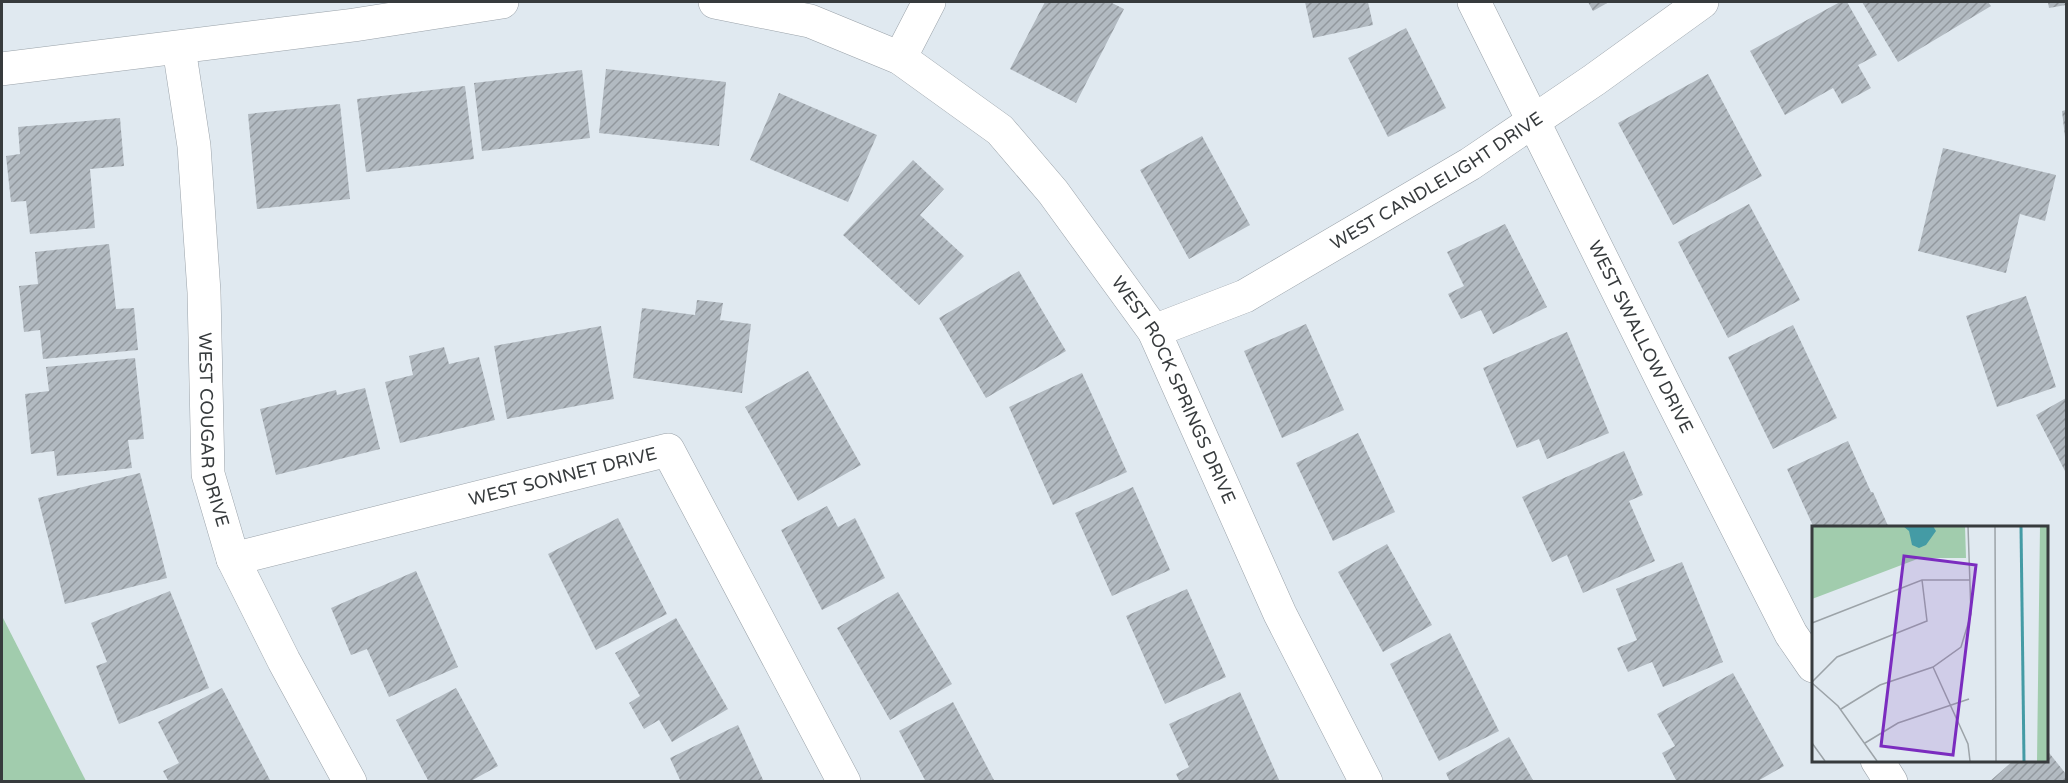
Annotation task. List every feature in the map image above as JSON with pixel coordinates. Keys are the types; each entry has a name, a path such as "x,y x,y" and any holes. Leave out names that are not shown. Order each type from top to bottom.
{"street":[{"path":"2,69 354,26 502,2"},
{"name":"WEST ROCK SPRINGS DRIVE","path":"715,2 810,21 900,58 1000,130 1053,192 1154,332 1280,614 1366,782"},
{"path":"900,58 929,2"},
{"name":"WEST SWALLOW DRIVE","path":"1474,2 1791,634 1812,665"},
{"name":"WEST CANDLELIGHT DRIVE","path":"1154,332 1245,296 1470,164 1594,80 1702,2"},
{"name":"WEST COUGAR DRIVE","path":"179,48 194,146 204,292 208,474 233,559 284,661 350,782"},
{"name":"WEST SONNET DRIVE","path":"233,559 668,450 844,782"},
{"path":"1877,762 1891,782"}],"green space":[{"path":"2,616 86,781 2,781"}],"building":[{"path":"1045,2 1110,2 1124,9 1076,103 1010,69"},
{"path":"1305,2 1368,2 1373,25 1313,38"},
{"path":"1588,2 1609,2 1593,11"},
{"path":"1840,2 1847,2 1877,55 1858,65 1871,88 1842,104 1833,88 1785,115 1750,51"},
{"path":"1862,2 1988,2 1991,6 1898,62"},
{"path":"2048,2 2066,2 2066,5 2049,8"},
{"path":"1406,28 1446,108 1388,137 1348,58"},
{"path":"606,69 726,82 719,146 599,133"},
{"path":"582,70 590,138 482,151 474,83"},
{"path":"1708,74 1762,176 1673,225 1618,123"},
{"path":"465,86 474,159 366,172 357,99"},
{"path":"779,93 877,135 848,202 750,160"},
{"path":"340,104 350,199 257,209 248,114"},
{"path":"2066,110 2066,137 2065,137 2062,111"},
{"path":"120,118 124,166 90,169 95,228 30,234 26,201 11,202 6,156 20,154 18,127"},
{"path":"1202,136 1250,225 1189,259 1140,170"},
{"path":"1943,148 2056,175 2045,221 2020,214 2006,273 1918,251"},
{"path":"913,160 944,189 920,215 964,256 919,305 843,235"},
{"path":"1749,204 1800,300 1728,338 1678,242"},
{"path":"1505,224 1547,307 1493,334 1481,310 1461,319 1448,294 1464,286 1447,252"},
{"path":"109,244 116,309 134,308 138,350 43,359 40,330 24,332 19,286 38,284 35,252"},
{"path":"1019,271 1066,351 986,398 939,318"},
{"path":"2026,296 2056,387 1997,407 1966,316"},
{"path":"697,300 723,303 720,320 751,324 742,393 633,378 642,308 695,315"},
{"path":"1306,324 1344,410 1282,438 1244,351"},
{"path":"1793,325 1837,418 1773,449 1728,357"},
{"path":"601,326 614,399 507,419 494,346"},
{"path":"1567,332 1609,433 1547,459 1539,439 1517,448 1483,368"},
{"path":"444,347 449,364 479,357 495,420 400,443 385,382 413,375 409,356"},
{"path":"135,358 144,439 128,440 132,468 57,476 54,451 31,454 25,394 49,391 46,367"},
{"path":"808,371 861,465 798,501 745,407"},
{"path":"1082,373 1127,472 1053,505 1009,407"},
{"path":"365,388 380,449 276,475 260,409 336,390 337,395"},
{"path":"2066,398 2066,473 2036,415"},
{"path":"1358,433 1395,512 1333,541 1296,463"},
{"path":"1848,441 1888,526 1813,526 1787,469"},
{"path":"1624,451 1643,495 1629,501 1655,561 1583,593 1567,555 1552,562 1522,497"},
{"path":"140,473 167,578 65,604 38,498"},
{"path":"1133,487 1170,570 1112,596 1075,513"},
{"path":"827,506 838,527 855,518 885,578 822,610 781,530"},
{"path":"618,518 667,614 596,650 548,554"},
{"path":"1387,544 1432,625 1383,652 1338,572"},
{"path":"1682,562 1723,662 1663,687 1652,662 1628,672 1617,648 1637,640 1616,589"},
{"path":"416,571 458,667 389,697 367,649 351,655 331,608"},
{"path":"1187,589 1226,677 1165,704 1126,616"},
{"path":"170,591 209,688 119,724 96,666 107,662 91,623"},
{"path":"898,592 952,684 890,720 837,628"},
{"path":"676,618 728,709 672,742 659,720 644,729 629,703 640,696 615,653"},
{"path":"1450,633 1499,731 1439,761 1390,664"},
{"path":"1733,673 1784,766 1756,782 1677,782 1662,753 1675,746 1657,714"},
{"path":"222,688 271,782 169,782 163,771 179,763 158,722"},
{"path":"456,688 498,766 469,782 429,782 396,720"},
{"path":"1240,692 1280,782 1180,782 1176,774 1189,767 1169,724"},
{"path":"953,702 995,782 926,782 899,731"},
{"path":"738,725 764,782 681,782 670,758"},
{"path":"1509,737 1534,782 1450,782 1446,773"},
{"path":"2047,750 2066,774 2066,782 1989,782 2012,762 2047,762"}]}
